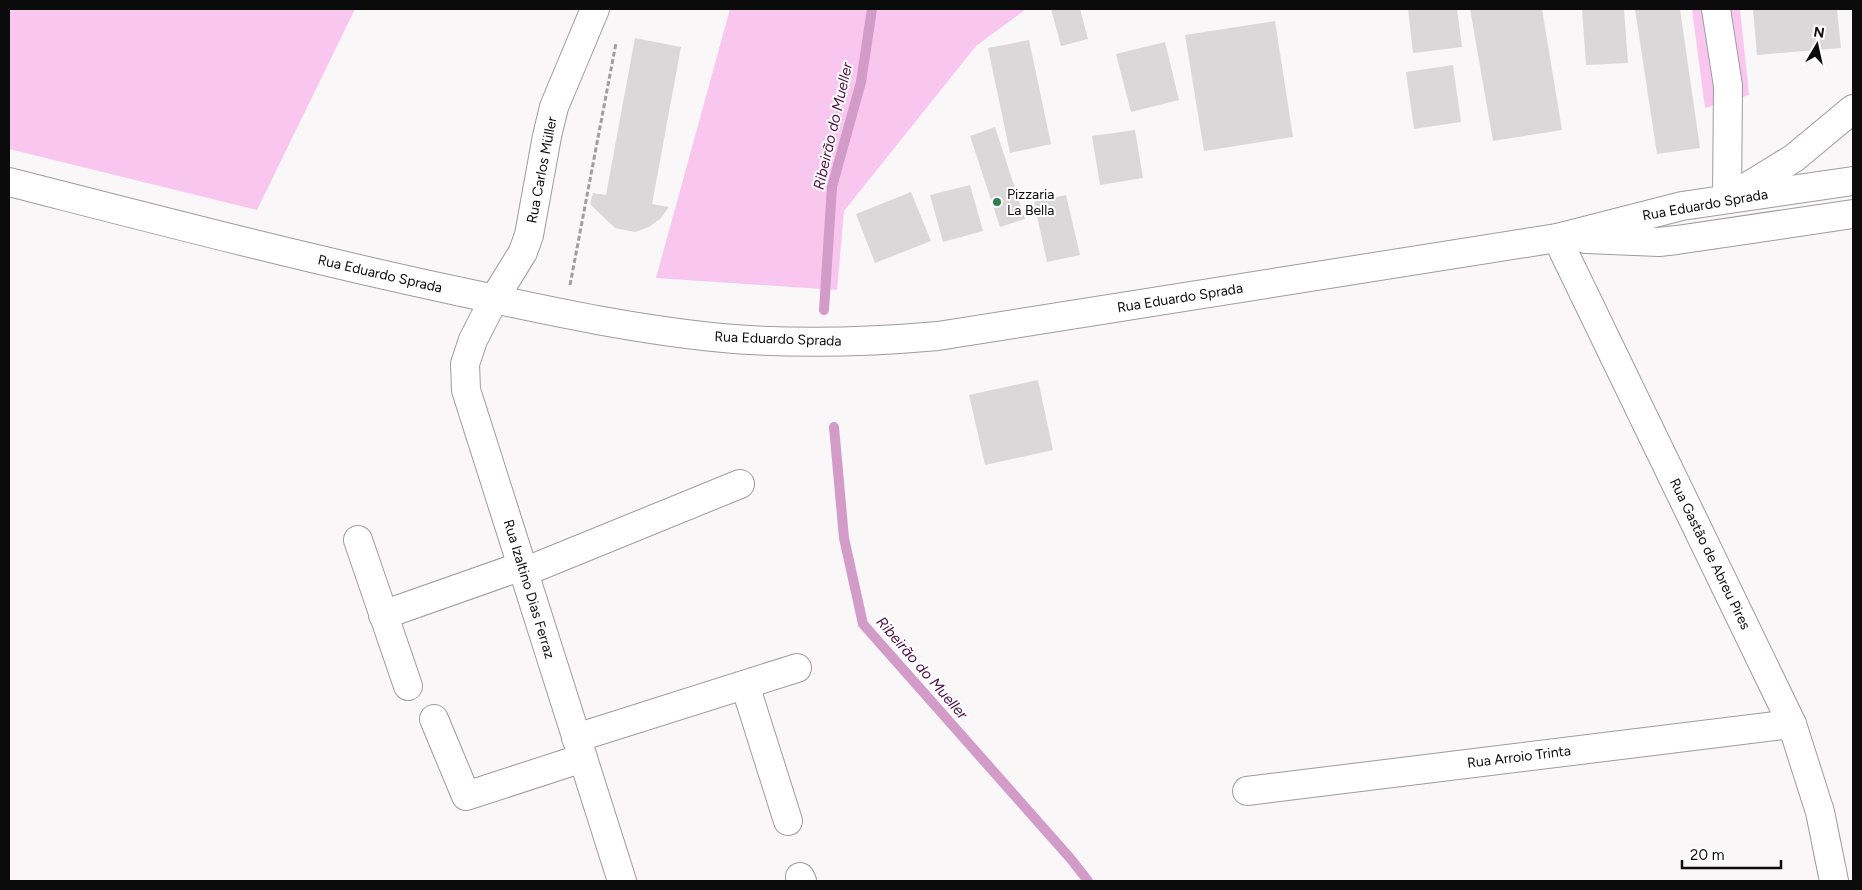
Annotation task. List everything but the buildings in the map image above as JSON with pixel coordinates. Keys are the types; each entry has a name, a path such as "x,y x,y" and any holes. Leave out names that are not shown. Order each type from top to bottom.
{"main road":[{"name":"Rua Carlos Müller","path":"494,299 523,252 529,235 546,136 554,107 595,9"},
{"path":"1716,9 1728,86 1728,199"},
{"path":"1728,199 1794,158 1853,110"},
{"name":"Rua Eduardo Sprada","path":"9,182 343,266 564,315 659,330 734,339 873,342 938,336 1558,238 1673,208 1853,181"},
{"name":"Rua Eduardo Sprada","path":"1558,238 1659,242 1853,214"},
{"name":"Rua Gastão de Abreu Pires","path":"1558,238 1792,724 1820,812 1834,881"},
{"name":"Rua Izaltino Dias Ferraz","path":"494,299 473,340 466,364 466,390 622,881"},
{"path":"383,615 523,569 740,484"},
{"path":"358,540 408,686"},
{"path":"434,719 466,796 580,748 745,685 797,668"},
{"path":"745,685 788,821"},
{"name":"Rua Arroio Trinta","path":"1247,791 1792,724"}],"path":[{"path":"564,315 617,39"}],"shaded area":[{"path":"9,9 355,9 257,210 9,149"},
{"path":"730,9 1026,9 976,46 844,211 837,290 656,278"},
{"path":"1692,9 1740,9 1749,95 1705,108"}],"waterway":[{"name":"Ribeirão do Mueller","path":"824,310 832,187 861,82 872,9"},
{"name":"Ribeirão do Mueller","path":"834,427 844,538 863,624 1070,858 1088,881"}],"place":[{"name":"Pizzaria La Bella","path":"997,202"}]}
